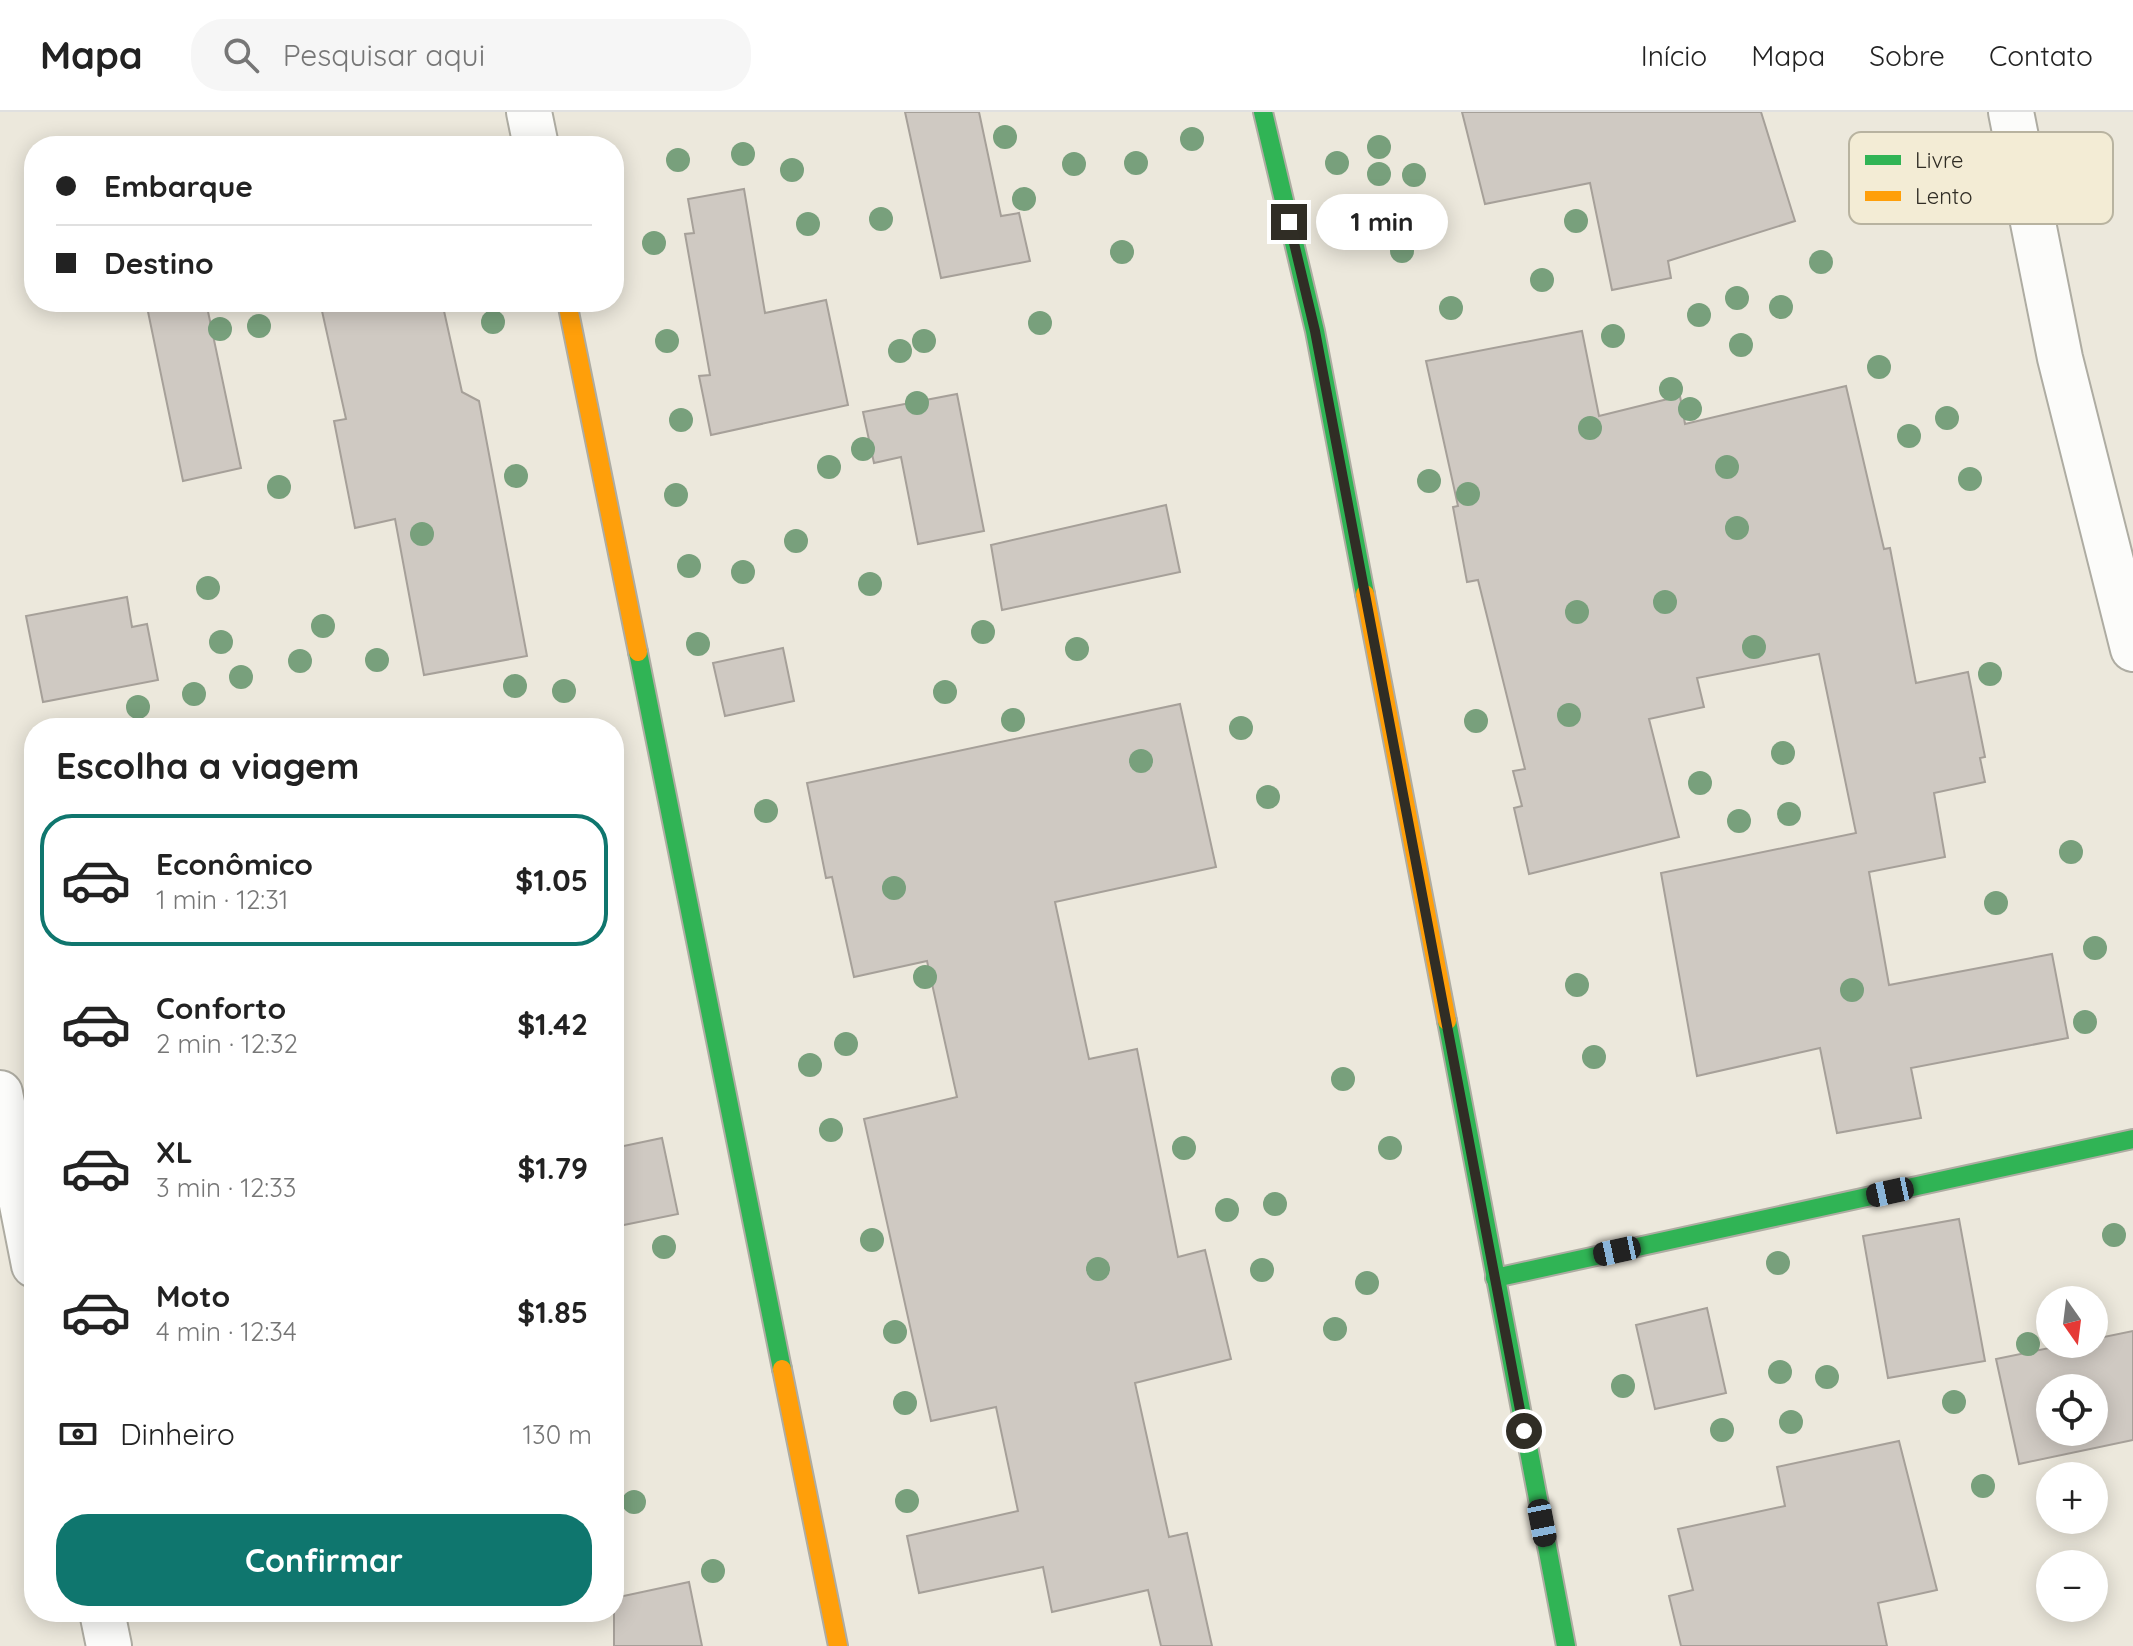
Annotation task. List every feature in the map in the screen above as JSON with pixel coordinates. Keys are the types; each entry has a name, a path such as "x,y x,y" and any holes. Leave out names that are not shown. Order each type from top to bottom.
{"street":[{"path":"529,112 534,136"},
{"path":"1263,112 1315,331 1566,1646"},
{"path":"2011,112 2015,132"},
{"path":"2033,224 2060,358 2133,649"},
{"path":"569,312 838,1646"},
{"path":"0,1093 24,1214"},
{"path":"1495,1278 2133,1139"},
{"path":"104,1622 109,1646"}],"building":[{"path":"905,112 979,112 1001,216 1019,213 1030,261 941,278"},
{"path":"1462,112 1761,112 1795,221 1668,261 1671,278 1612,290 1590,183 1485,204"},
{"path":"744,189 765,313 826,300 848,405 711,435 699,376 710,375 685,234 694,233 688,199"},
{"path":"148,312 208,312 241,468 183,481"},
{"path":"322,312 444,312 462,392 479,401 527,656 424,675 395,519 355,528 334,421 346,419"},
{"path":"1582,331 1599,416 1680,396 1685,424 1846,386 1884,549 1890,548 1916,683 1968,672 1985,757 1980,758 1985,782 1934,793 1945,857 1869,872 1889,985 2052,954 2068,1038 1911,1068 1921,1118 1837,1133 1820,1048 1697,1076 1661,873 1856,833 1819,654 1697,678 1704,707 1649,719 1679,837 1529,874 1514,808 1522,806 1513,771 1525,769 1478,580 1467,582 1453,507 1458,506 1426,361"},
{"path":"957,394 984,531 918,544 901,457 874,463 863,412"},
{"path":"1166,505 1180,572 1002,610 991,545"},
{"path":"127,597 132,627 147,624 158,680 43,702 26,616"},
{"path":"783,648 794,701 725,716 713,663"},
{"path":"1180,704 1216,867 1055,902 1089,1059 1137,1049 1178,1257 1205,1250 1231,1359 1135,1383 1169,1537 1187,1533 1212,1646 1161,1646 1148,1590 1052,1612 1043,1567 919,1593 907,1536 1018,1511 996,1407 931,1421 864,1119 957,1097 927,961 854,977 832,877 826,878 807,783"},
{"path":"662,1138 678,1214 624,1225 624,1146"},
{"path":"1959,1219 1985,1361 1888,1378 1863,1236"},
{"path":"1707,1308 1726,1393 1655,1409 1636,1325"},
{"path":"2133,1331 2133,1440 2108,1445 2108,1374 2036,1374 2036,1446 2104,1446 2019,1464 1996,1359 2036,1351 2036,1358 2108,1358 2108,1336"},
{"path":"1899,1441 1937,1590 1878,1603 1887,1646 1681,1646 1669,1596 1693,1590 1678,1529 1785,1506 1777,1467"},
{"path":"689,1582 702,1646 614,1646 614,1622 624,1622 624,1596"}],"traffic: fast":[{"path":"1263,112 1315,331 1365,594"},
{"path":"638,652 782,1369"},
{"path":"1447,1021 1566,1646"},
{"path":"1495,1278 2133,1139"}],"traffic: slow":[{"path":"569,312 638,652"},
{"path":"1365,594 1447,1021"},
{"path":"782,1369 838,1646"}],"route":[{"path":"1289,222 1315,331 1524,1431"}]}
